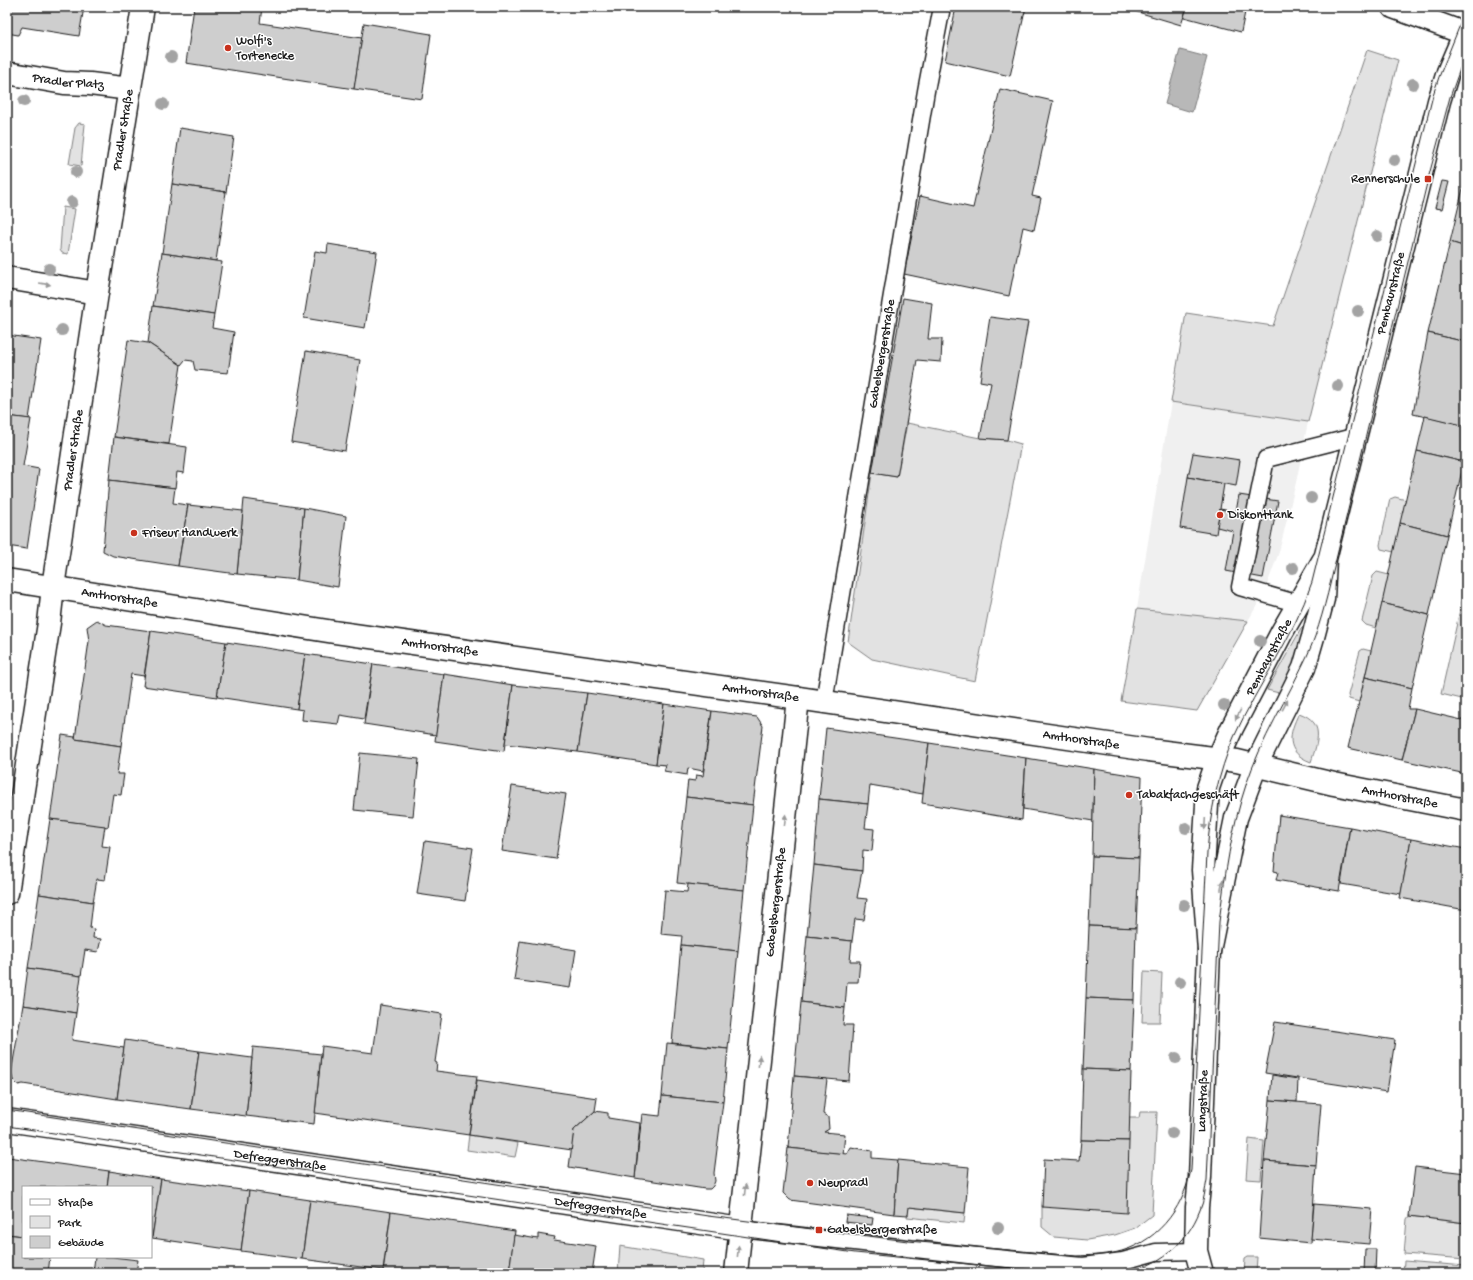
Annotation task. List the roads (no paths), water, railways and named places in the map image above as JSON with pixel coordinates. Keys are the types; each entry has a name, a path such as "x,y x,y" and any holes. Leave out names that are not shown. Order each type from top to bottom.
{"street":[{"name":"Pradler Straße","path":"7,893 49,623 53,587 97,293 143,7"},
{"path":"1393,7 1466,32"},
{"name":"Pembaurstraße","path":"1256,765 1304,668 1313,637 1323,599 1325,559 1439,101 1448,72 1466,32"},
{"name":"Pradler Platz","path":"7,73 64,83 90,84 130,89"},
{"path":"7,278 97,293"},
{"name":"Pembaurstraße","path":"1218,759 1249,694 1325,559"},
{"name":"Amthorstraße","path":"7,580 334,632 1218,759 1256,765 1334,784 1466,810"},
{"name":"Gabelsbergerstraße","path":"736,1273 798,698"},
{"name":"Langstraße","path":"1202,1273 1196,1251 1209,951 1203,863 1208,788 1218,759"},
{"name":"Langstraße","path":"1209,951 1236,818 1256,765"},
{"name":"Defreggerstraße","path":"7,1120 741,1229"},
{"name":"Langstraße","path":"1187,1273 1196,1251"}],"lane":[{"name":"Gabelsbergerstraße","path":"824,702 923,106 942,7"},
{"path":"1299,604 1240,587 1266,459 1349,438 1356,438"},
{"name":"Defreggerstraße","path":"741,1229 986,1258 1083,1266 1123,1261 1156,1252 1196,1251"}],"tram line":[{"path":"7,1110 708,1216 908,1241 1077,1256 1100,1255 1129,1249 1154,1234 1165,1224 1174,1212 1187,1185 1191,1170 1207,853 1210,823 1219,779 1228,751 1243,717 1295,623 1312,582 1433,95 1466,10"},
{"path":"1122,1273 1148,1265 1170,1252 1187,1233 1194,1222 1202,1203 1207,1180 1219,922 1226,870 1236,818 1252,768 1307,656 1322,615 1428,179 1450,97 1466,52"},
{"path":"7,1126 855,1253 1062,1273"}],"place":[{"name":"Wolfi's Tortenecke","path":"228,48"},
{"name":"Rennerschule","path":"1428,179"},
{"name":"Diskonttank","path":"1220,515"},
{"name":"Friseur Handwerk","path":"134,533"},
{"name":"Tabakfachgeschäft","path":"1129,795"},
{"name":"Neupradl","path":"810,1183"},
{"name":"Gabelsbergerstraße","path":"819,1230"}]}
